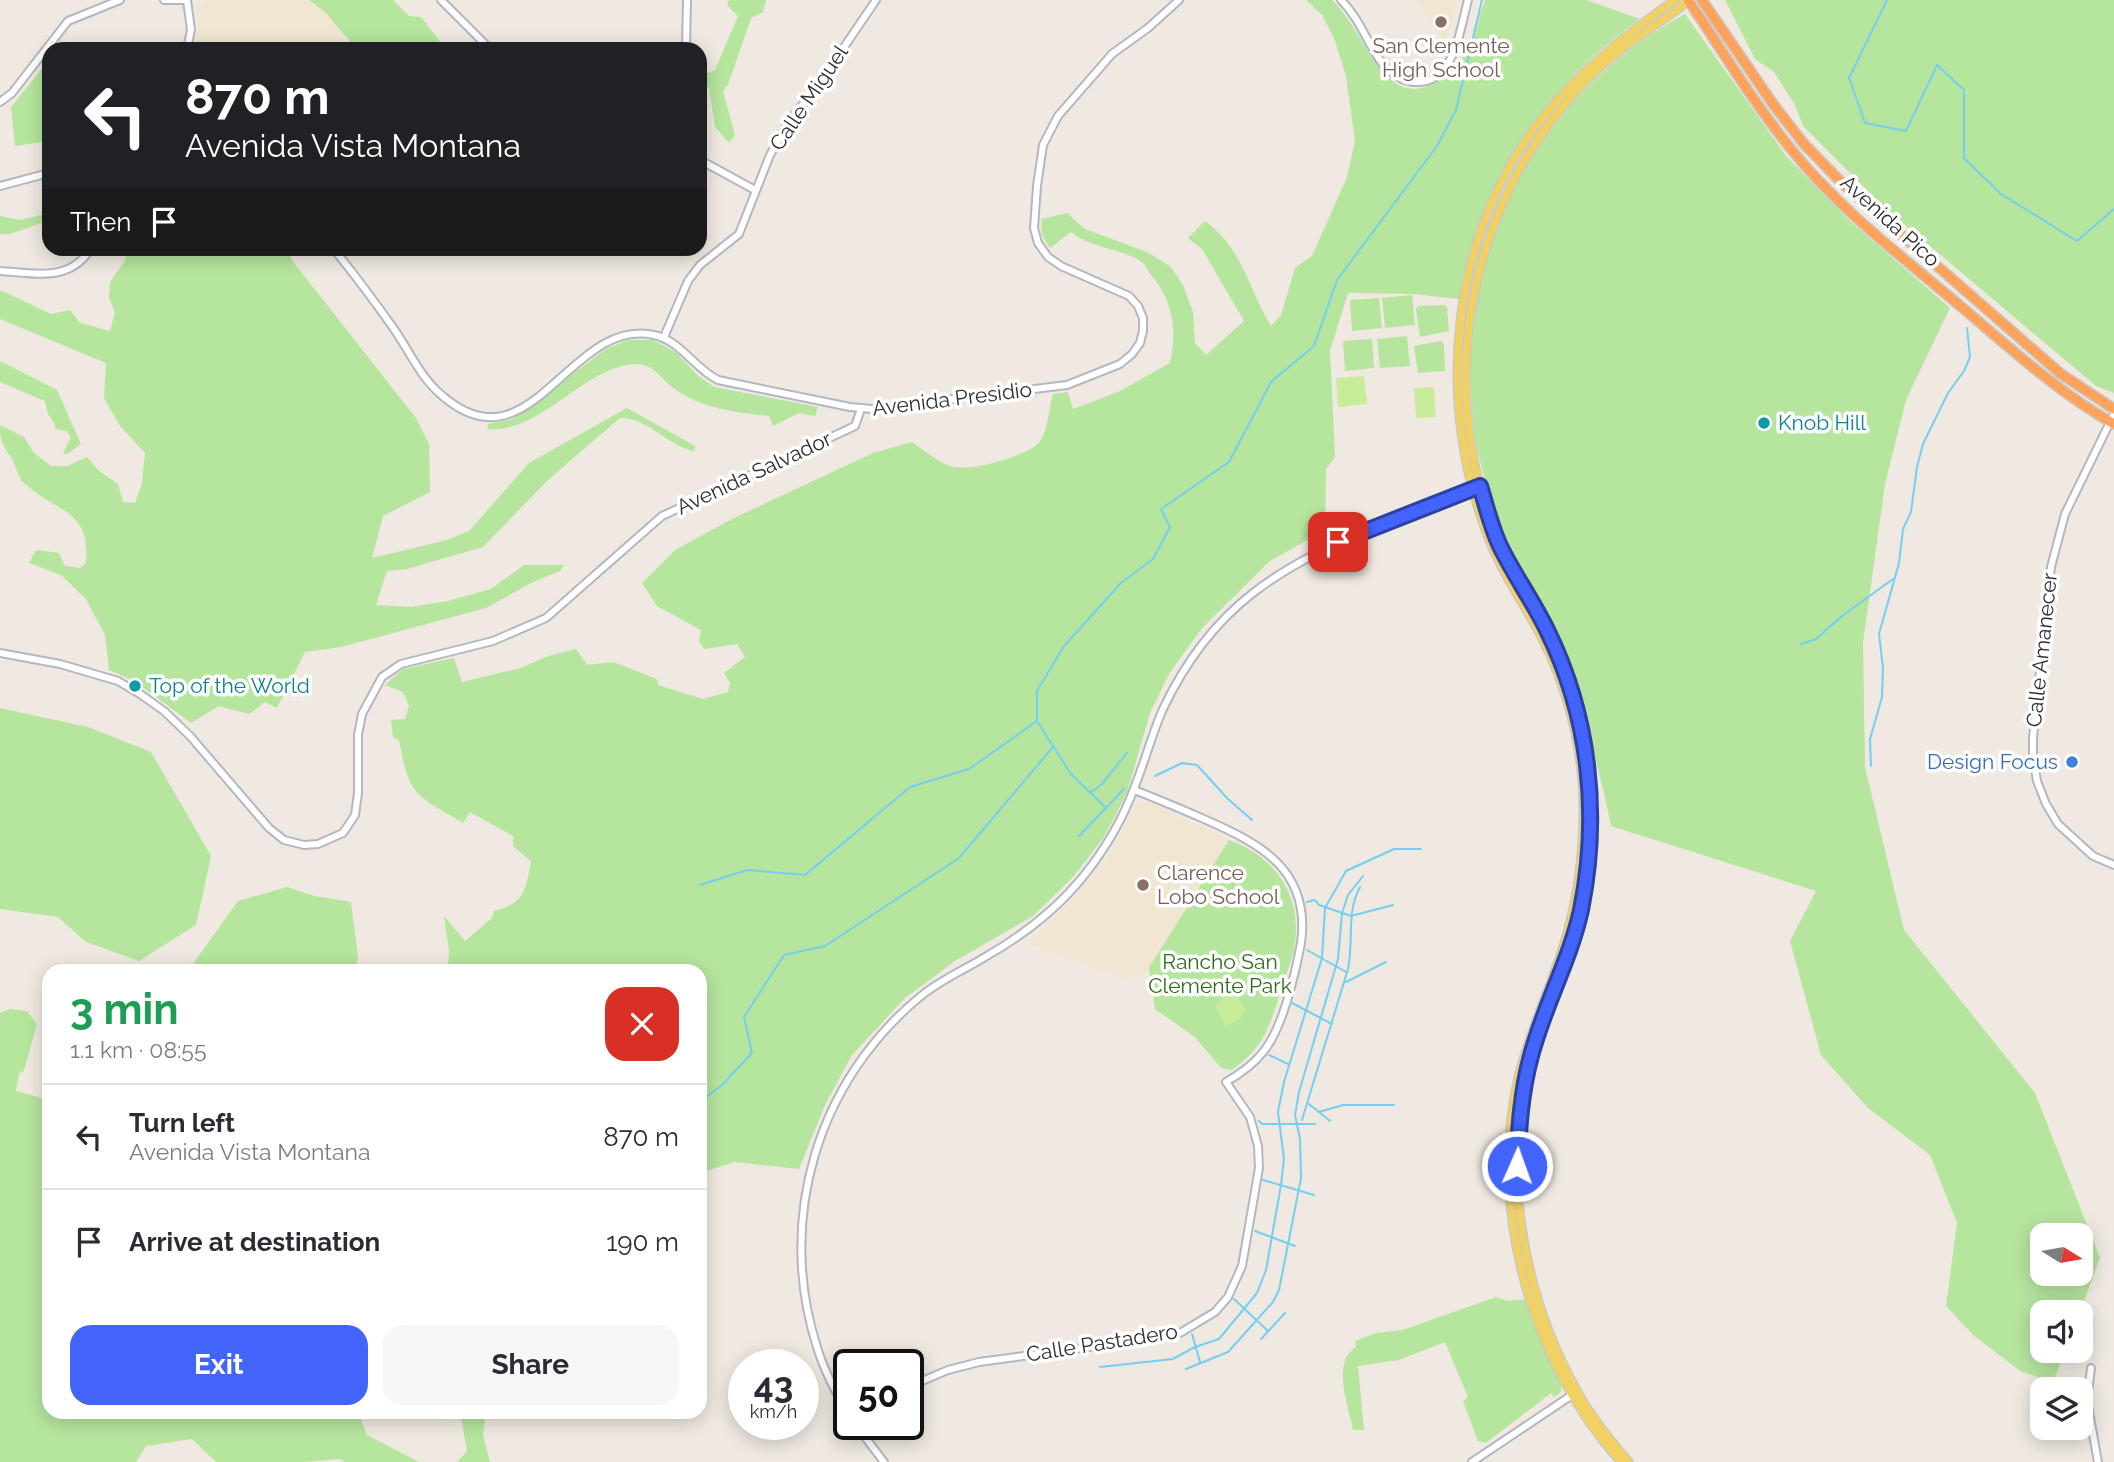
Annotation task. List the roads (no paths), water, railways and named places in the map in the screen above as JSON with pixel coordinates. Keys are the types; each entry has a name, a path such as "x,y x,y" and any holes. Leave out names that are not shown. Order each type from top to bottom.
{"highway":[{"name":"Avenida Pico","path":"1687,0 1792,150 1834,195 2058,386 2113,417"},
{"name":"Avenida Pico","path":"1702,0 1773,104 1828,170 2113,417"}],"main road":[{"path":"1621,1462 1602,1440 1575,1393 1542,1314 1522,1231 1517,1166 1521,1083 1530,1049 1568,953 1588,869 1590,786 1587,754 1558,657 1547,630 1499,543 1476,487 1457,411 1456,367 1460,320 1472,262 1498,191 1530,135 1569,87 1618,40 1675,0"},
{"path":"1476,487 1466,410 1465,366 1469,320 1489,234 1523,160 1560,110 1606,62 1687,0"},
{"path":"1575,1393 1629,1462"}],"street":[{"path":"52,42 68,21 120,0"},
{"path":"164,0 186,0 191,30 188,42"},
{"path":"441,0 482,42"},
{"path":"686,42 687,0"},
{"name":"Calle Miguel","path":"664,337 688,281 700,265 739,234 755,190 790,120 817,87 876,0"},
{"name":"Avenida Presidio","path":"664,337 682,349 706,374 718,380 861,409 1067,385 1120,363 1132,354 1140,343 1143,318 1138,306 1129,296 1060,266 1048,257 1038,243 1034,228 1043,145 1058,116 1112,54 1149,28 1179,0"},
{"path":"1341,0 1359,21 1382,63 1402,80 1415,82 1429,80 1441,74 1450,62 1468,0"},
{"path":"0,102 12,93 42,54"},
{"path":"707,164 755,190"},
{"path":"0,186 42,175"},
{"path":"0,271 61,273 79,263 85,256"},
{"path":"339,256 436,390 463,411 481,418 495,419 516,412 599,348 618,337 638,334 664,337"},
{"name":"Avenida Salvador","path":"0,653 60,664 118,681 164,711 210,757 254,813 284,840 304,845 331,840 342,833 355,815 358,793 358,735 362,714 382,677 401,664 493,641 546,618 662,516 855,426 861,409"},
{"name":"Calle Amanecer","path":"2113,417 2064,514 2057,539 2051,567 2032,757 2041,793 2058,824 2093,856 2114,865"},
{"path":"833,1382 817,1349 806,1305 802,1273 803,1207 811,1165 827,1119 852,1073 889,1024 923,994 1014,940 1061,901 1097,859 1134,790 1161,713 1173,690 1205,641 1238,606 1263,583 1305,558 1476,487"},
{"name":"Calle Pastadero","path":"924,1380 948,1370 979,1362 1180,1333 1215,1312 1228,1297 1242,1266 1259,1168 1258,1146 1250,1118 1226,1082 1262,1054 1275,1031 1301,943 1303,931 1299,901 1286,873 1255,843 1134,790"},
{"path":"2091,1367 2087,1401 2098,1462"},
{"path":"1472,1462 1575,1393"},
{"path":"867,1440 884,1462"}],"waterway":[{"path":"1105,807 1071,774 1037,721 1037,691 1064,646 1121,583 1153,559 1170,527 1161,509 1229,462 1271,382 1314,346 1337,280 1437,146 1456,110 1482,0"},
{"path":"1887,0 1849,78 1865,123 1906,131 1937,65 1964,90 1964,158 2001,194 2077,241 2114,209"},
{"path":"1871,766 1870,739 1882,697 1883,668 1879,634 1899,563 1903,529 1911,512 1923,444 1948,393 1964,371 1970,357 1967,328"},
{"path":"1801,644 1816,639 1842,616 1893,579"},
{"path":"700,885 747,870 805,875 910,787 969,769 1037,721"},
{"path":"707,1097 722,1085 752,1053 744,1017 784,955 825,946 959,858 1053,747"},
{"path":"1090,793 1102,784 1127,753"},
{"path":"1155,776 1182,763 1197,765 1228,799 1252,820"},
{"path":"1079,836 1124,789"},
{"path":"1100,1367 1173,1359 1195,1347 1219,1339 1257,1293 1266,1270 1281,1185 1284,1159 1278,1112 1284,1082 1322,958 1325,908 1346,871 1394,849 1421,849"},
{"path":"1186,1369 1228,1352 1273,1302 1279,1290 1301,1178 1300,1139 1295,1115 1299,1092 1338,959 1342,913 1348,895 1363,876"},
{"path":"1302,1120 1348,969 1353,907 1360,887"},
{"path":"1307,902 1315,900 1319,905 1351,916 1393,905"},
{"path":"1307,950 1346,972"},
{"path":"1346,982 1386,962"},
{"path":"1292,1003 1332,1024"},
{"path":"1269,1055 1288,1064"},
{"path":"1309,1104 1330,1121"},
{"path":"1319,1112 1343,1105 1394,1105"},
{"path":"1259,1121 1262,1124 1315,1124"},
{"path":"1263,1180 1314,1195"},
{"path":"1255,1231 1295,1246"},
{"path":"1234,1299 1268,1331"},
{"path":"1261,1339 1285,1313"},
{"path":"1192,1334 1200,1362"}],"place":[{"name":"San Clemente High School","path":"1441,22"},
{"name":"Knob Hill","path":"1764,423"},
{"name":"Top of the World","path":"135,686"},
{"name":"Design Focus","path":"2072,762"},
{"name":"Clarence Lobo School","path":"1143,885"}],"park label":[{"name":"Rancho San Clemente Park","path":"1220,974"}]}
